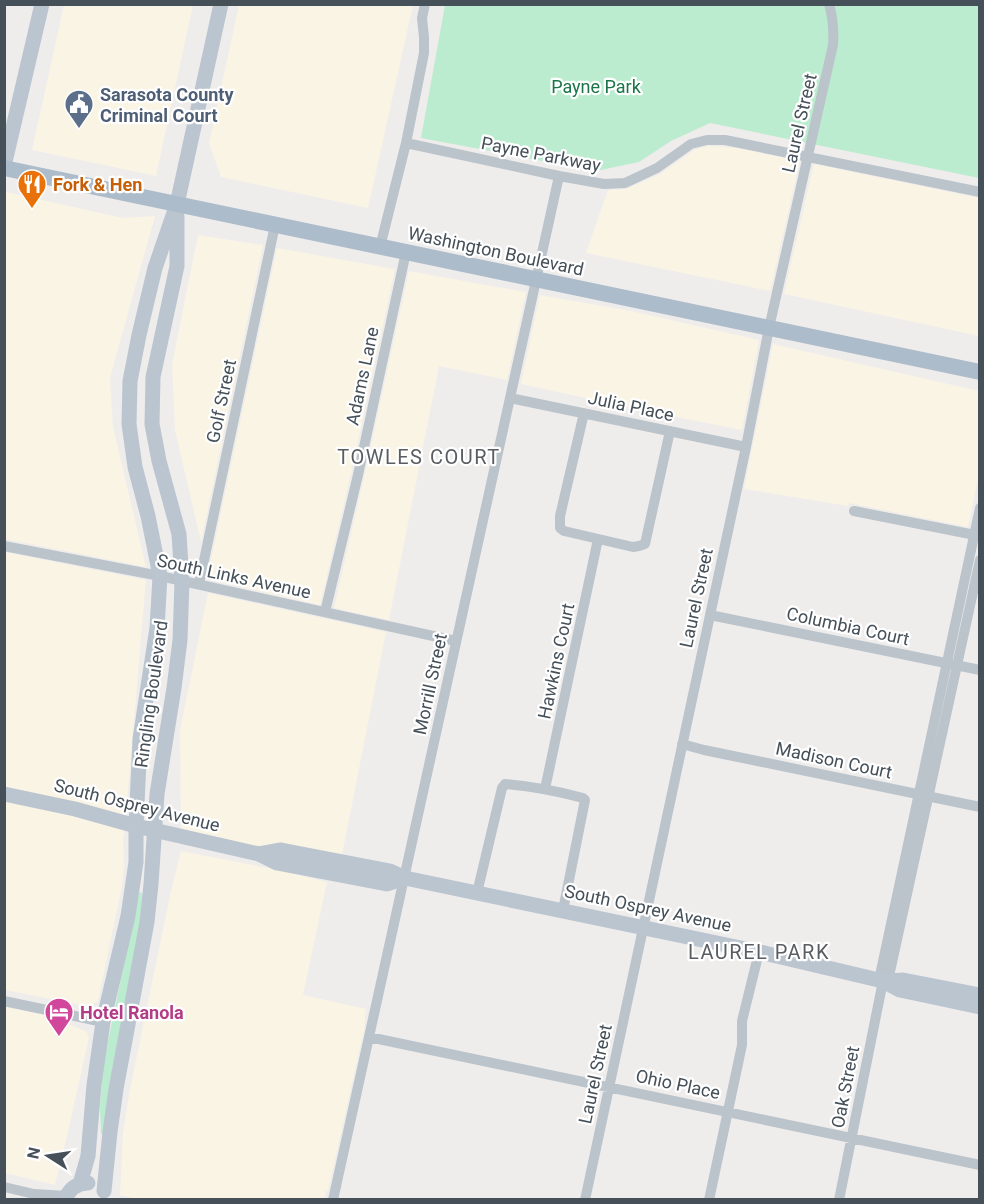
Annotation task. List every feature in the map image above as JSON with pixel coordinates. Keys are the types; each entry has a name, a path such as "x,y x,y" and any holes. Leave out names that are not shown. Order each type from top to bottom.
{"main road":[{"name":"Washington Boulevard","path":"4,167 980,372"}],"street":[{"path":"4,167 42,4"},
{"name":"Ringling Boulevard","path":"80,1184 88,1156 94,1085 103,1022 128,915 136,862 140,739 157,628 160,576 135,467 129,424 130,381 155,268 177,204 220,4"},
{"path":"380,247 406,143 424,54 422,18 425,4"},
{"name":"Laurel Street","path":"585,1200 746,447 769,328 833,45 834,31 829,4"},
{"name":"Payne Parkway","path":"406,143 603,184 625,183 657,168 691,144 707,140 738,142 980,192"},
{"name":"Morrill Street","path":"333,1200 559,176"},
{"name":"Ringling Boulevard","path":"106,1195 110,1132 116,1089 147,922 157,794 180,640 182,581 179,534 159,461 152,424 153,377 177,266 177,204"},
{"name":"Golf Street","path":"199,584 275,225"},
{"name":"Adams Lane","path":"326,612 406,252"},
{"name":"Julia Place","path":"510,398 746,447"},
{"path":"584,413 559,526 562,531 633,547 645,544 670,430"},
{"path":"952,665 977,536 980,508"},
{"path":"854,511 977,536"},
{"name":"Hawkins Court","path":"545,789 598,539"},
{"name":"South Links Avenue","path":"4,546 199,584 456,641"},
{"path":"952,665 980,560"},
{"name":"Columbia Court","path":"710,615 980,670"},
{"name":"Oak Street","path":"839,1200 952,665"},
{"name":"Madison Court","path":"682,744 980,807"},
{"path":"477,893 502,788 505,784 545,789 583,798 585,801 563,910"},
{"name":"South Osprey Avenue","path":"4,794 259,854 281,850 390,871 405,878 643,927 884,981 903,980 980,994"},
{"path":"709,1200 742,1045 742,1021 759,952"},
{"name":"South Osprey Avenue","path":"884,981 900,990 980,1007"},
{"path":"4,1001 103,1022"},
{"name":"Ohio Place","path":"369,1037 980,1165"},
{"path":"4,1187 66,1198 70,1191 85,1183 95,1185 106,1195"}],"shaded area":[{"path":"64,5 193,5 156,176 32,150"},
{"path":"239,5 413,5 368,208 221,177 209,143"},
{"path":"708,146 737,148 800,161 770,291 586,253 608,190 626,189 660,174 694,150"},
{"path":"814,164 979,198 979,336 784,294"},
{"path":"6,192 123,218 155,216 110,378 113,427 146,567 5,539 4,201"},
{"path":"198,235 263,245 201,542 175,430 172,365"},
{"path":"277,248 395,269 320,605 210,580 208,574"},
{"path":"409,271 526,292 507,380 439,366 389,620 334,608"},
{"path":"540,295 631,311 759,340 742,430 521,384"},
{"path":"773,344 979,391 979,474 968,527 849,503 848,506 744,489"},
{"path":"4,552 146,580 126,815 5,788"},
{"path":"208,593 386,632 342,855 257,845 256,847 181,830 180,730"},
{"path":"5,801 125,827 122,886 98,1001 90,1007 5,990"},
{"path":"181,851 327,882 303,995 366,1009 364,1030 328,1191 324,1199 141,1200 120,1195 123,1133 130,1089"},
{"path":"5,1007 41,1014 86,1031 89,1037 55,1185 5,1173"}],"green space":[{"name":"Payne Park","path":"445,5 979,5 979,178 710,123 671,141 639,162 596,171 421,138"},
{"path":"139,892 142,893 138,956 108,1134 101,1134 103,1065"}],"place":[{"name":"Sarasota County Criminal Court","path":"79,130"},
{"name":"Fork & Hen","path":"32,210"},
{"name":"Hotel Ranola","path":"59,1038"}],"district":[{"name":"TOWLES COURT","path":"419,457"},
{"name":"LAUREL PARK","path":"759,952"}]}
